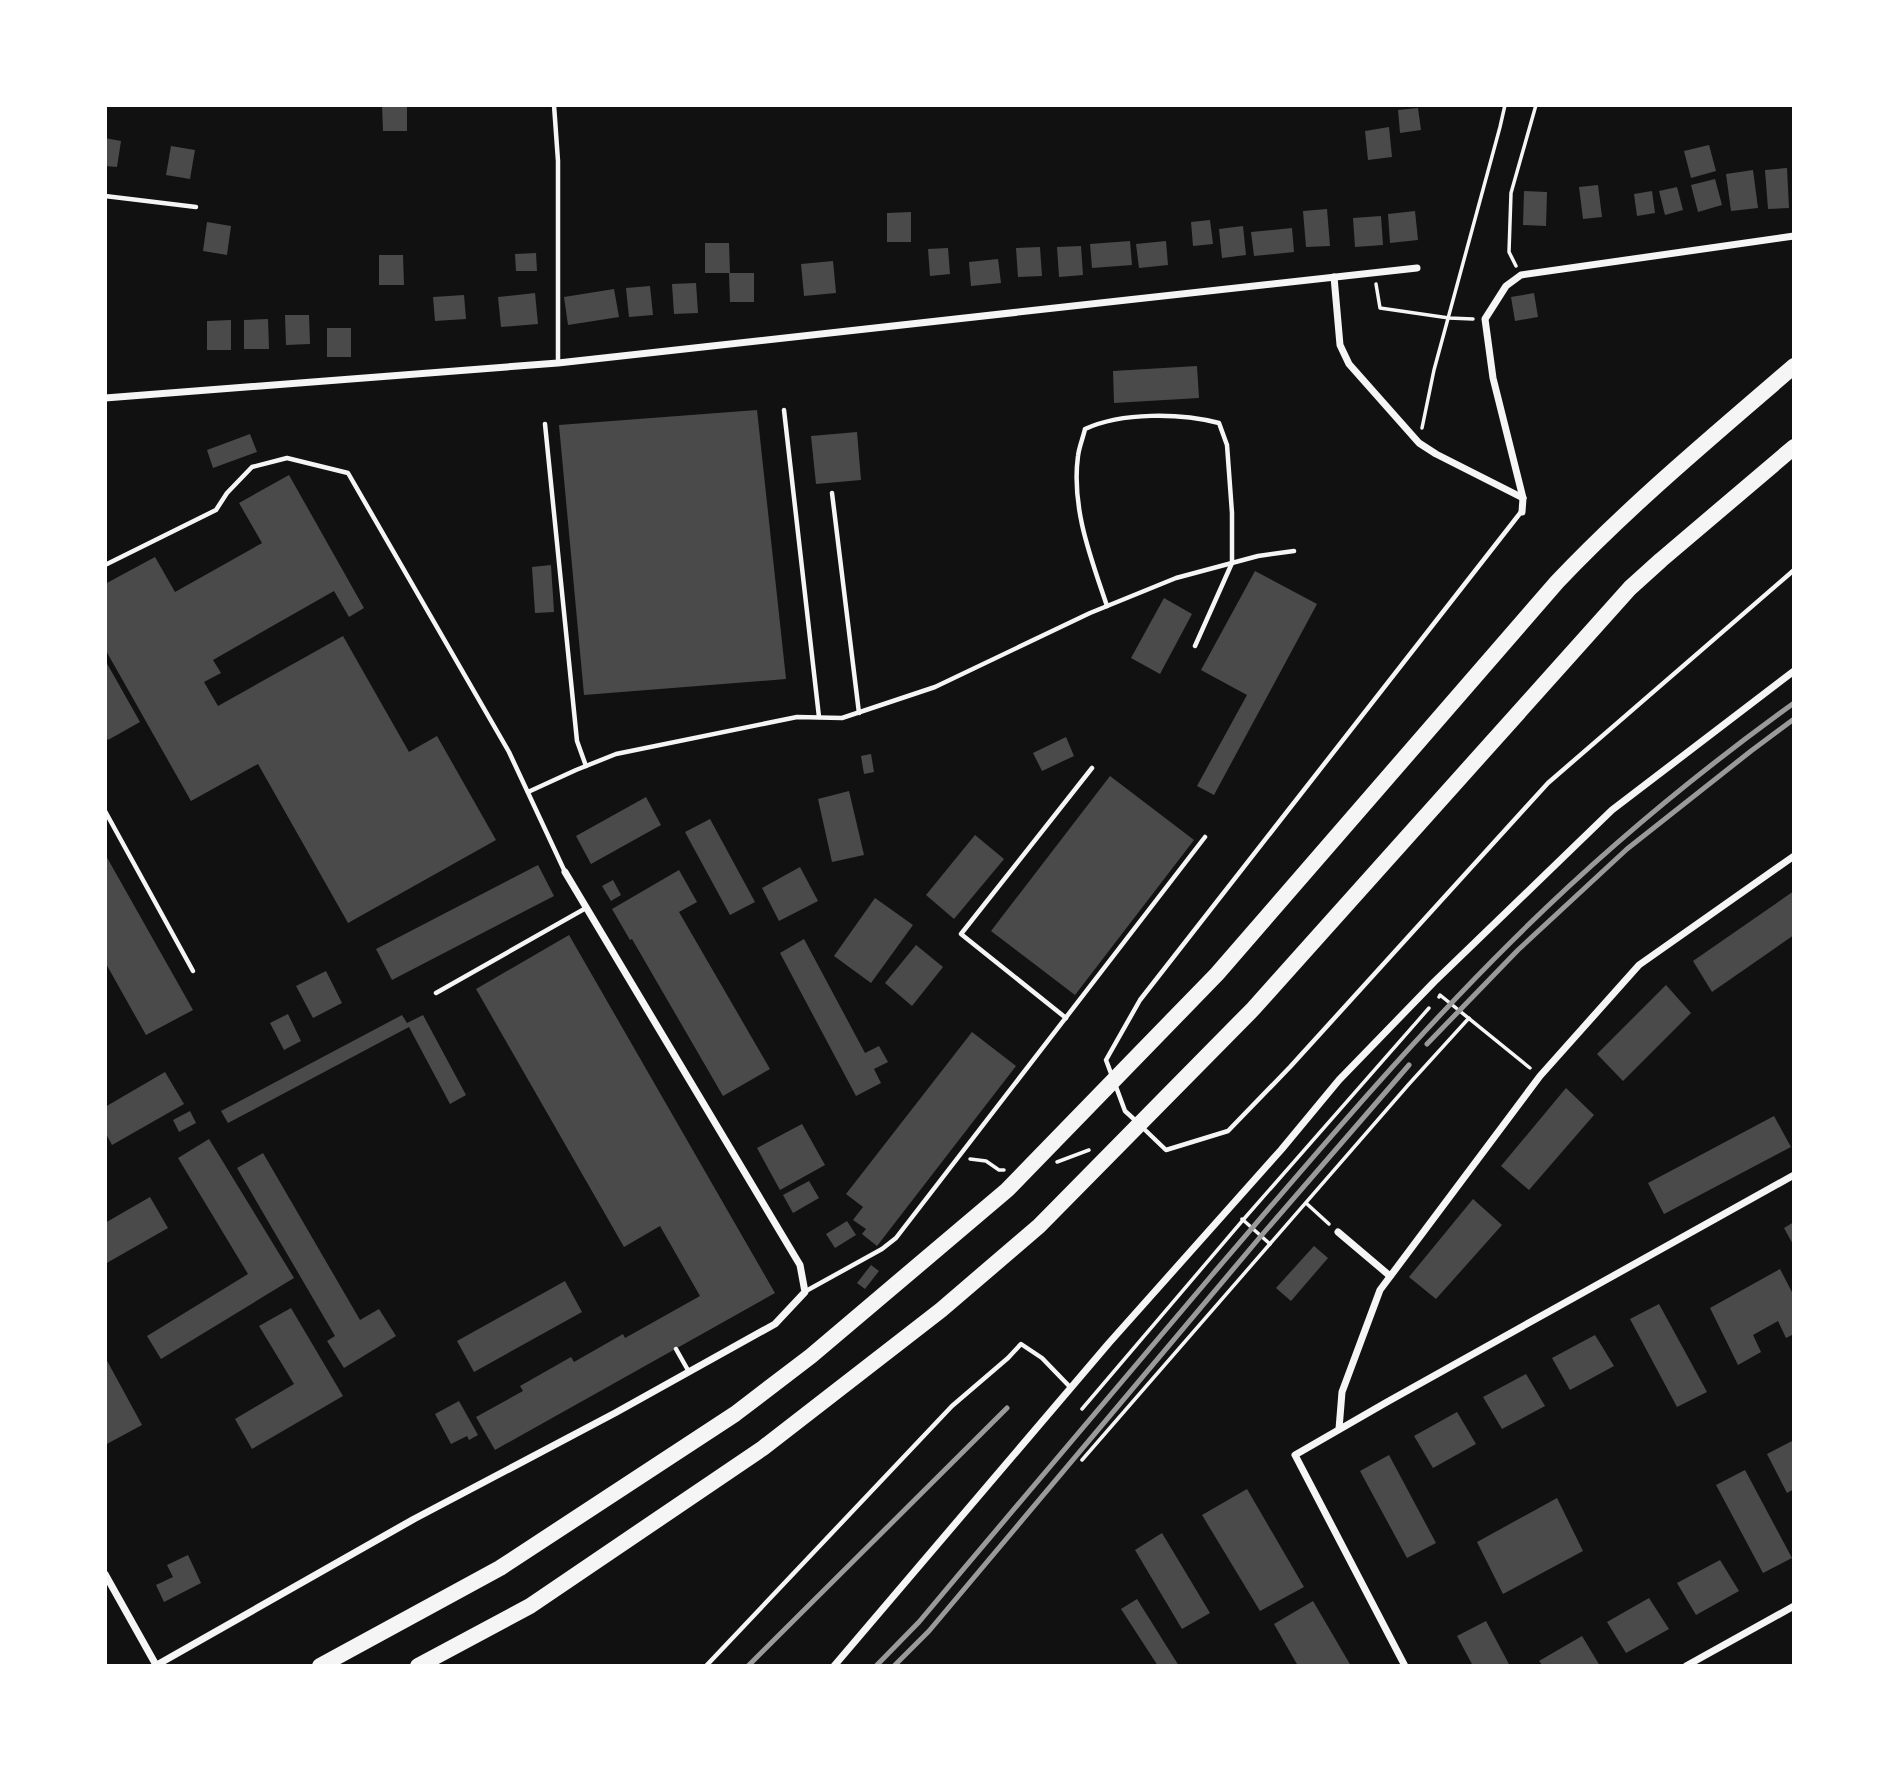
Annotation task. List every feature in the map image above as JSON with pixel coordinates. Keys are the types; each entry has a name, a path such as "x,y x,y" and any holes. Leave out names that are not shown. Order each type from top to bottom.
{"main road":[{"path":"320,1666 500,1568 735,1414 811,1356 1007,1190 1217,974 1588,549 1637,502 1794,366"},
{"path":"418,1666 530,1606 763,1448 941,1310 1039,1226 1254,1009 1630,588 1794,447"}],"street":[{"path":"1522,512 1524,498 1493,378 1485,319 1506,286 1521,275 1794,236"},
{"path":"105,398 558,363 1417,268"},
{"path":"1334,278 1340,345 1349,364 1419,443 1524,498"},
{"path":"834,1666 1071,1388 1358,1060 1434,982 1612,810 1794,671"},
{"path":"1339,1429 1342,1392 1380,1290 1540,1076 1639,965 1794,856"},
{"path":"105,1574 156,1666 415,1519 775,1324 805,1292 800,1265 565,872"},
{"path":"1405,1666 1295,1455 1794,1175"},
{"path":"1338,1232 1390,1276"},
{"path":"1686,1666 1794,1606"}],"lane":[{"path":"554,105 558,161 558,363"},
{"path":"105,196 196,207"},
{"path":"785,410 818,717"},
{"path":"1107,606 1087,545 1077,501 1078,456 1085,429 1101,422 1133,417 1195,417 1219,423 1227,445 1233,563 1195,646"},
{"path":"545,424 577,741 586,766"},
{"path":"105,565 216,510 227,493 253,467 287,458 348,472 509,752 565,872"},
{"path":"832,493 859,713"},
{"path":"1522,512 1140,1000 1106,1060 1125,1111 1166,1150 1228,1131 1290,1067 1548,783 1794,570"},
{"path":"528,792 616,754 797,717 842,718 859,713 935,687 1107,606 1176,578 1258,556 1294,551"},
{"path":"1066,1018 961,934 1092,768"},
{"path":"105,811 193,971"},
{"path":"805,1292 882,1250 896,1238 1205,837"},
{"path":"436,993 586,908"},
{"path":"706,1666 952,1406 1021,1344 1042,1358 1071,1388"},
{"path":"676,1349 688,1372"}],"path":[{"path":"1419,443 1428,395 1505,105"},
{"path":"1521,275 1509,252 1511,193 1536,105"},
{"path":"1374,273 1380,308 1448,318 1485,319"},
{"path":"1082,1409 1440,995 1540,1076"},
{"path":"1082,1460 1469,1018"},
{"path":"1046,1164 1091,1149"},
{"path":"986,1161 999,1171 1011,1169"},
{"path":"1306,1203 1338,1232"},
{"path":"1230,1208 1270,1244"}],"building":[{"path":"382,105 407,105 407,131 383,131"},
{"path":"1418,108 1421,130 1400,133 1398,110"},
{"path":"1389,127 1392,157 1368,160 1365,131"},
{"path":"105,138 121,141 117,167 105,166"},
{"path":"1709,145 1716,171 1691,178 1684,151"},
{"path":"171,146 195,150 190,179 166,175"},
{"path":"1787,168 1789,208 1768,209 1765,170"},
{"path":"1753,170 1758,208 1731,211 1726,174"},
{"path":"1715,179 1722,205 1698,212 1691,185"},
{"path":"1598,185 1602,217 1583,219 1579,187"},
{"path":"1677,187 1683,210 1665,215 1659,191"},
{"path":"1524,191 1547,192 1546,226 1523,225"},
{"path":"1652,191 1655,213 1637,216 1634,194"},
{"path":"1327,209 1330,246 1306,247 1303,211"},
{"path":"1415,211 1418,240 1390,243 1388,214"},
{"path":"911,212 911,242 887,242 887,213"},
{"path":"1381,216 1383,245 1355,247 1353,218"},
{"path":"1210,220 1213,244 1193,246 1191,222"},
{"path":"207,222 231,226 227,255 203,251"},
{"path":"1243,226 1246,255 1222,258 1219,229"},
{"path":"1292,228 1294,252 1254,256 1251,232"},
{"path":"1130,241 1132,265 1092,268 1090,244"},
{"path":"1166,241 1168,265 1139,268 1136,244"},
{"path":"705,243 729,243 730,273 705,273"},
{"path":"1081,246 1083,275 1059,277 1057,247"},
{"path":"1040,247 1042,276 1018,277 1016,248"},
{"path":"948,248 950,274 930,276 928,249"},
{"path":"536,253 537,271 516,271 515,254"},
{"path":"379,255 403,255 404,285 379,285"},
{"path":"998,259 1001,283 971,286 969,262"},
{"path":"833,261 836,293 804,296 801,264"},
{"path":"729,273 754,273 754,302 730,302"},
{"path":"696,283 698,313 674,314 672,284"},
{"path":"650,286 653,315 629,317 626,288"},
{"path":"614,289 619,317 568,325 564,297"},
{"path":"535,293 538,324 501,327 498,297"},
{"path":"1534,293 1538,317 1515,321 1511,297"},
{"path":"464,295 466,319 435,321 433,297"},
{"path":"285,315 309,315 310,344 286,345"},
{"path":"268,319 269,349 244,349 244,320"},
{"path":"231,320 231,350 207,350 207,321"},
{"path":"327,328 351,328 351,357 327,357"},
{"path":"1197,366 1199,398 1114,403 1113,371"},
{"path":"757,410 786,679 584,695 559,425"},
{"path":"857,432 861,480 816,484 811,436"},
{"path":"250,434 257,452 213,468 207,450"},
{"path":"289,475 364,608 349,617 334,591 213,660 221,673 204,682 218,706 343,636 409,752 437,736 496,840 348,923 258,764 191,801 105,649 105,584 155,557 175,592 262,543 239,503"},
{"path":"551,565 554,612 535,613 532,567"},
{"path":"1255,571 1317,604 1214,795 1197,786 1247,695 1201,670"},
{"path":"1164,598 1192,614 1160,674 1131,658"},
{"path":"105,660 140,722 108,740 105,735"},
{"path":"1066,737 1074,756 1042,771 1033,753"},
{"path":"871,754 874,772 864,774 861,756"},
{"path":"1110,776 1194,840 1075,995 991,931"},
{"path":"849,791 864,855 832,862 818,799"},
{"path":"646,797 661,825 591,864 576,836"},
{"path":"710,819 755,902 730,915 685,832"},
{"path":"975,835 1004,859 954,919 926,895"},
{"path":"105,854 193,1010 146,1035 105,962"},
{"path":"538,865 554,896 392,980 376,949"},
{"path":"800,867 818,901 779,921 762,888"},
{"path":"679,870 697,902 679,912 770,1069 723,1096 612,909"},
{"path":"613,880 621,895 611,901 602,886"},
{"path":"1794,891 1794,935 1712,992 1693,961"},
{"path":"875,898 913,925 871,983 834,956"},
{"path":"569,935 775,1293 495,1450 476,1417 523,1391 520,1386 571,1357 574,1362 623,1334 625,1338 700,1296 660,1226 624,1247 476,989"},
{"path":"804,939 865,1053 879,1046 888,1062 874,1069 881,1083 856,1096 780,953"},
{"path":"916,945 943,967 912,1006 885,983"},
{"path":"326,971 342,1003 313,1018 296,986"},
{"path":"1666,985 1691,1013 1623,1081 1597,1054"},
{"path":"288,1014 301,1041 284,1050 270,1023"},
{"path":"402,1015 407,1023 423,1015 466,1095 450,1104 409,1027 228,1123 221,1111"},
{"path":"972,1032 1016,1066 877,1246 862,1234 866,1229 853,1220 863,1207 846,1194"},
{"path":"165,1072 184,1104 112,1145 105,1132 105,1107"},
{"path":"1566,1088 1594,1115 1529,1190 1501,1166"},
{"path":"190,1111 196,1123 179,1132 173,1120"},
{"path":"1774,1116 1791,1147 1664,1214 1648,1183"},
{"path":"802,1124 825,1165 780,1190 757,1148"},
{"path":"209,1139 294,1278 161,1359 147,1336 248,1274 178,1158"},
{"path":"263,1153 360,1320 379,1309 396,1336 344,1368 327,1341 335,1336 237,1168"},
{"path":"809,1181 819,1198 793,1213 783,1195"},
{"path":"150,1197 168,1228 105,1264 105,1223"},
{"path":"1473,1199 1502,1225 1436,1299 1409,1277"},
{"path":"847,1221 856,1235 835,1248 826,1234"},
{"path":"1794,1222 1794,1246 1784,1228"},
{"path":"1314,1246 1328,1258 1291,1301 1276,1288"},
{"path":"871,1265 879,1271 865,1289 857,1283"},
{"path":"1780,1269 1794,1296 1794,1334 1786,1338 1778,1321 1753,1335 1761,1352 1738,1365 1710,1308"},
{"path":"565,1281 582,1312 474,1372 457,1341"},
{"path":"1659,1304 1707,1392 1677,1407 1630,1319"},
{"path":"291,1308 343,1396 252,1449 235,1419 294,1384 259,1326"},
{"path":"1595,1335 1614,1366 1570,1390 1552,1358"},
{"path":"105,1357 142,1425 105,1445"},
{"path":"1526,1374 1545,1406 1502,1429 1483,1397"},
{"path":"459,1401 478,1435 469,1440 467,1436 451,1444 435,1414"},
{"path":"1457,1412 1476,1444 1433,1468 1414,1436"},
{"path":"1794,1440 1794,1489 1787,1493 1767,1454"},
{"path":"1389,1455 1436,1543 1407,1558 1360,1471"},
{"path":"1745,1470 1792,1558 1763,1573 1716,1485"},
{"path":"1247,1489 1304,1587 1260,1611 1202,1515"},
{"path":"1557,1498 1583,1551 1503,1594 1477,1542"},
{"path":"1162,1533 1210,1613 1182,1629 1135,1550"},
{"path":"188,1555 201,1583 164,1602 156,1585 173,1577 167,1565"},
{"path":"1720,1560 1739,1591 1696,1615 1677,1583"},
{"path":"1649,1598 1669,1629 1626,1653 1607,1622"},
{"path":"1137,1599 1179,1666 1158,1666 1121,1609"},
{"path":"1313,1601 1351,1666 1298,1666 1274,1624"},
{"path":"1486,1621 1510,1666 1473,1666 1457,1636"},
{"path":"1582,1636 1600,1666 1543,1666 1539,1661"}],"railway":[{"path":"876,1666 919,1622 1321,1148 1472,982 1612,847 1683,787 1794,703"},
{"path":"1427,1044 1518,950 1627,849 1794,719"},
{"path":"894,1666 929,1631 1261,1236 1409,1065"},
{"path":"748,1666 1007,1408"}]}
